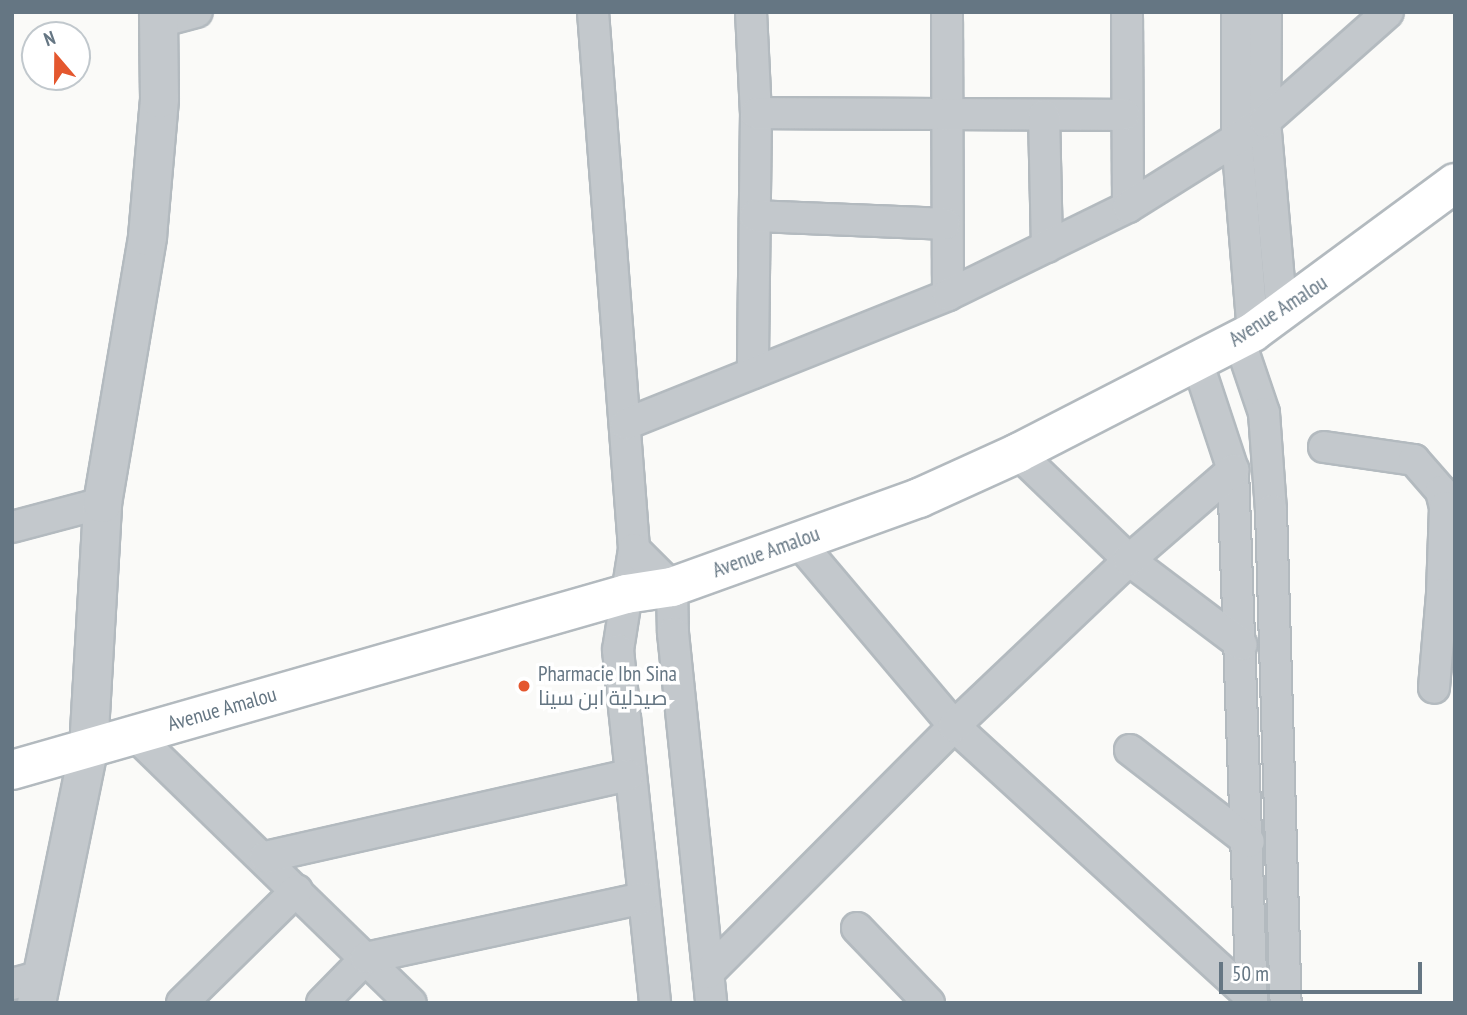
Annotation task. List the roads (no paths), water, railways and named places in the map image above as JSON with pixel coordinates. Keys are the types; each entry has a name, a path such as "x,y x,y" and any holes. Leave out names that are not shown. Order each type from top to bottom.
{"main road":[{"name":"Avenue Amalou","path":"12,770 626,594 672,587 919,498 1018,453 1258,328 1455,183"}],"street":[{"path":"29,988 89,748 102,503 147,236 159,98 159,17 197,12"},
{"path":"593,12 634,549 618,650 628,775 655,1003"},
{"path":"751,12 756,113 753,373"},
{"path":"947,12 945,224 948,295"},
{"path":"1127,12 1124,115 1128,207"},
{"path":"1237,12 1237,139 1258,328 1271,510 1286,1003"},
{"path":"1258,328 1266,12"},
{"path":"626,424 948,295 1128,207 1265,121 1388,12"},
{"path":"756,113 948,111 1124,115"},
{"path":"1044,115 1047,247"},
{"path":"755,216 945,224"},
{"path":"1197,361 1233,470 1250,842 1252,1001"},
{"path":"1324,447 1414,460 1450,503 1449,595 1434,688"},
{"path":"1018,453 1129,560 1242,645"},
{"path":"709,988 954,726 1129,560 1233,470"},
{"path":"12,527 102,503"},
{"path":"797,540 954,726 1252,1001"},
{"path":"634,549 672,587 709,988"},
{"path":"134,734 265,858 411,1003"},
{"path":"1130,750 1250,842"},
{"path":"265,858 628,775"},
{"path":"182,1003 297,890"},
{"path":"322,1003 366,958 643,898"},
{"path":"857,928 929,1003"}],"place":[{"name":"Pharmacie Ibn Sina صيدلية ابن سينا","path":"524,686"}]}
